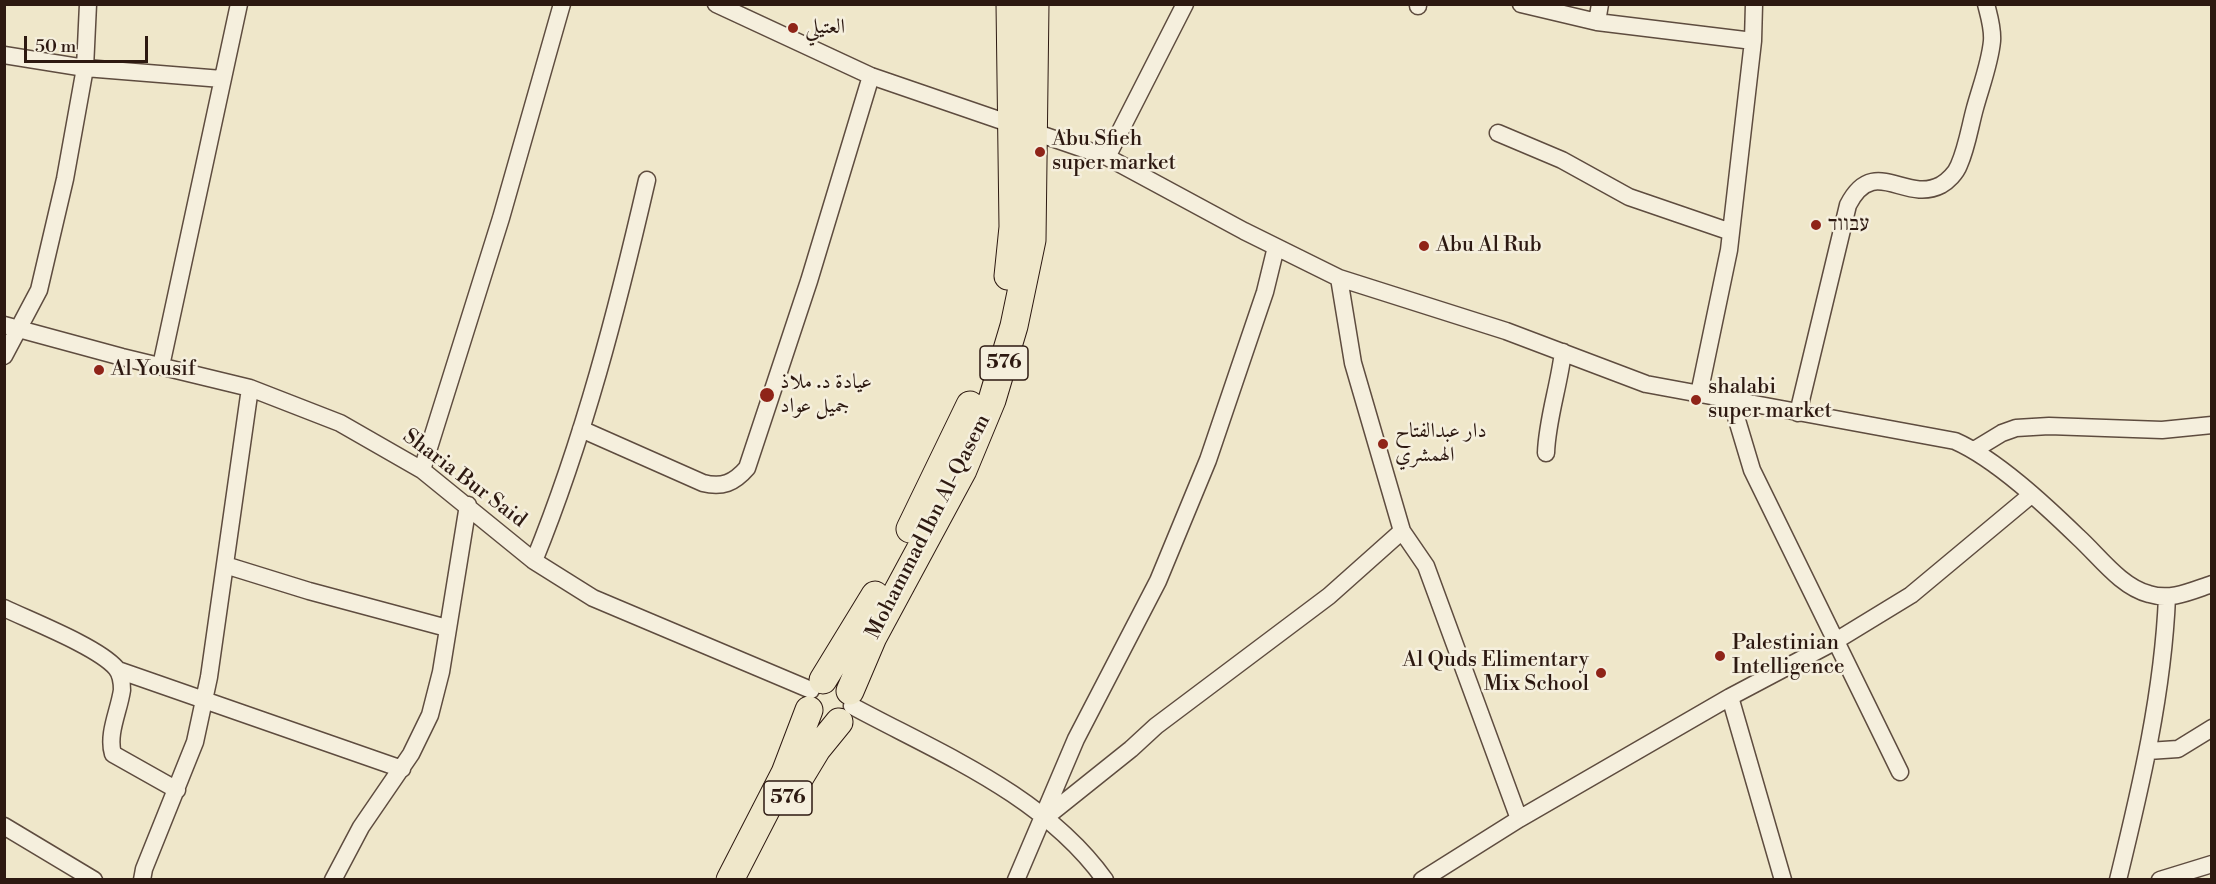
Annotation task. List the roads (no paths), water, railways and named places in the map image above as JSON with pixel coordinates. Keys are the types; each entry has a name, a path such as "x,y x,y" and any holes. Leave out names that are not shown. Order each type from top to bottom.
{"main road":[{"name":"Mohammad Ibn Al-Qasem","path":"748,879 786,801 817,749 847,706 873,637 963,470 992,400 1014,326 1032,240 1010,4"},
{"name":"Mohammad Ibn Al-Qasem","path":"730,879 785,773 814,693 864,617 900,549 980,382 996,330 1011,260 1035,4"},
{"path":"838,681 847,706 825,724 812,716 814,693 838,681"}],"street":[{"path":"4,356 12,327 39,290 65,179 85,68 88,4"},
{"path":"161,366 239,4"},
{"path":"422,470 501,218 562,4"},
{"path":"717,4 747,11 871,76 1107,157 1339,278 1506,331 1646,384 1942,438 1974,450 2054,513 2128,584 2148,594 2167,597 2211,584"},
{"path":"1107,157 1185,4"},
{"path":"1521,4 1597,22 1753,41"},
{"path":"1597,22 1600,4"},
{"path":"1699,394 1731,232 1753,41 1754,4"},
{"path":"1798,413 1848,205 1854,194 1869,183 1881,180 1911,189 1933,188 1946,182 1960,164 1992,40 1986,4"},
{"path":"4,55 85,68 222,79"},
{"path":"581,429 703,483 721,486 740,477 747,468 805,292 871,76"},
{"path":"1498,133 1562,160 1629,197 1731,232"},
{"path":"534,561 562,491 602,360 646,180"},
{"path":"1016,879 1045,817 1076,739 1158,581 1208,460 1261,303 1276,247"},
{"path":"1339,278 1353,363 1402,531 1426,566 1519,819"},
{"name":"Sharia Bur Said","path":"12,327 250,388 340,423 422,470 468,505 534,561 592,598 814,693"},
{"path":"1546,453 1546,437 1559,387 1563,352"},
{"path":"142,879 195,742 205,699 250,388"},
{"path":"1731,400 1752,470 1899,772"},
{"path":"1974,450 2002,433 2016,428 2049,426 2162,430 2211,425"},
{"path":"1422,879 1519,819 1730,697 1834,642 1911,595 2031,495"},
{"path":"333,879 361,827 402,769 429,715 441,672 468,505"},
{"path":"1045,817 1131,749 1155,726 1329,596 1402,531"},
{"path":"225,565 309,591 447,628"},
{"path":"2118,879 2148,751 2164,653 2167,597"},
{"path":"4,608 81,645 111,663 118,670 402,769"},
{"path":"118,670 122,689 110,745 113,754 177,790"},
{"path":"1730,697 1783,879"},
{"path":"847,706 1018,795 1045,817 1105,879"},
{"path":"2148,751 2178,749 2211,728"},
{"path":"4,826 94,879"},
{"path":"2160,879 2211,864"}],"place":[{"name":"العتيلي","path":"793,28"},
{"name":"Abu Sfieh super market","path":"1040,152"},
{"name":"עבווד","path":"1816,225"},
{"name":"Abu Al Rub","path":"1424,246"},
{"name":"Al Yousif","path":"99,370"},
{"name":"عيادة د. ملاذ جميل عواد","path":"767,395"},
{"name":"shalabi super market","path":"1696,400"},
{"name":"دار عبدالفتاح الهمشري","path":"1383,444"},
{"name":"Palestinian Intelligence","path":"1720,656"},
{"name":"Al Quds Elimentary Mix School","path":"1601,673"}]}
